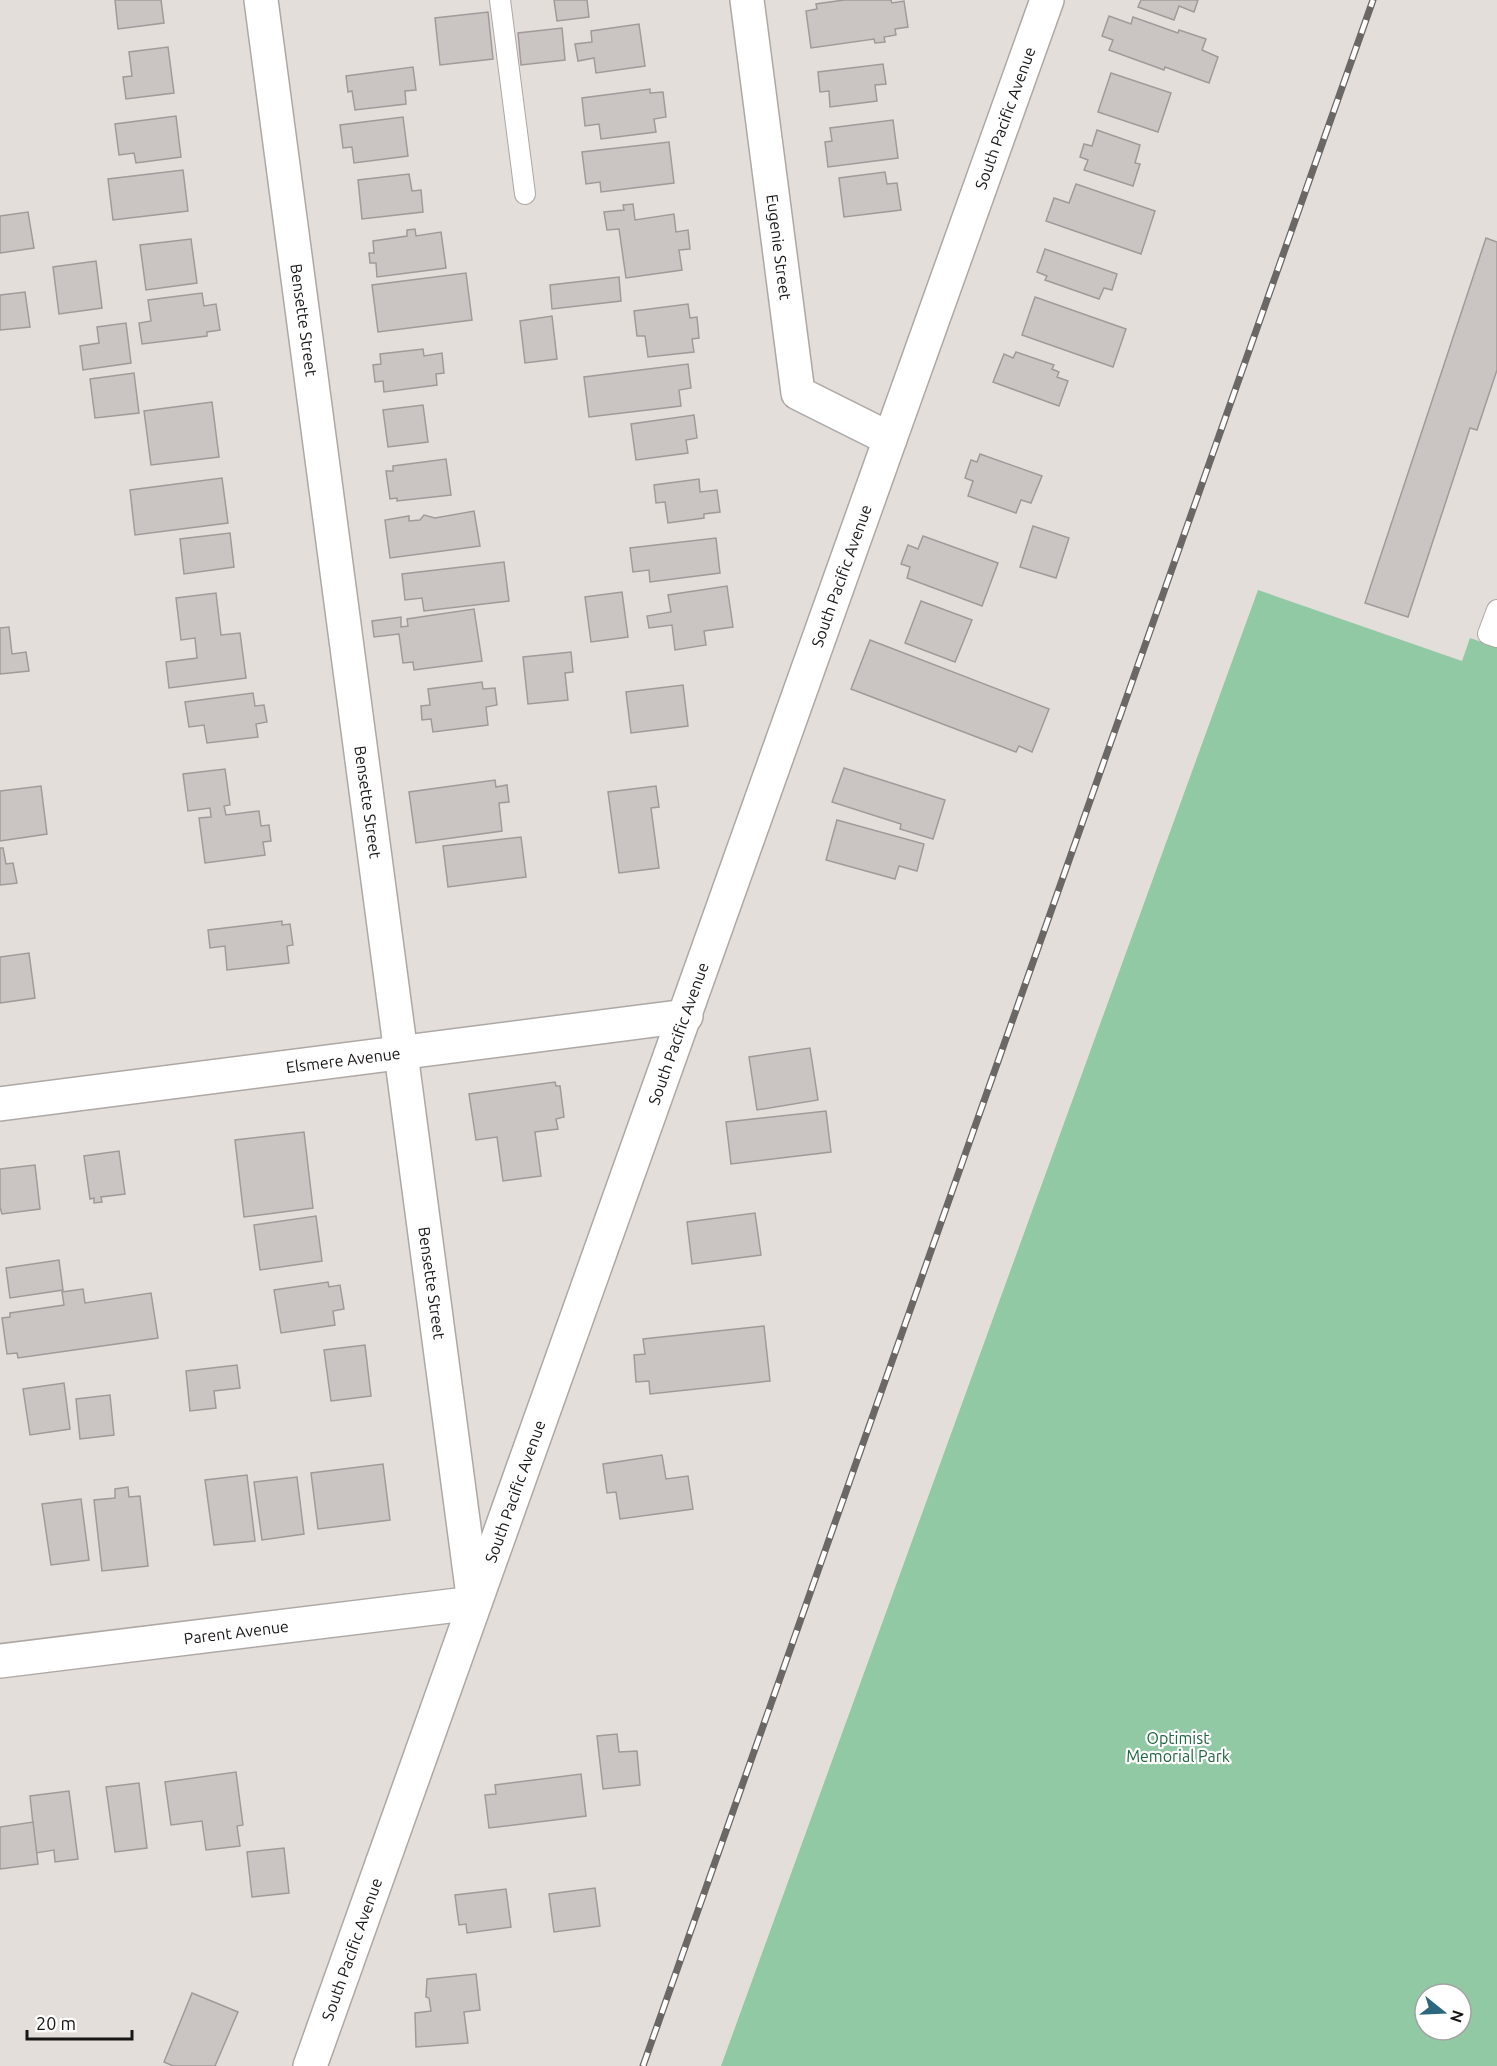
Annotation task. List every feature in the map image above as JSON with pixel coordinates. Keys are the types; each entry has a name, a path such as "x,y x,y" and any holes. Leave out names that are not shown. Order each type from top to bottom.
{"street":[{"name":"Bensette Street","path":"261,0 474,1603"},
{"name":"Eugenie Street","path":"747,0 798,393 890,438"},
{"name":"South Pacific Avenue","path":"310,2066 1047,0"},
{"name":"Elsmere Avenue","path":"0,1104 686,1016"},
{"name":"Parent Avenue","path":"0,1661 474,1603"}],"lane":[{"path":"500,0 525,194"},
{"path":"1497,610 1488,634 1497,637"}],"green space":[{"name":"Optimist Memorial Park","path":"1258,590 1462,661 1470,638 1497,647 1497,2066 721,2066"}],"building":[{"path":"115,0 161,0 164,23 118,29"},
{"path":"554,0 587,0 589,17 557,21"},
{"path":"844,0 891,0 892,3 904,1 908,27 895,29 896,35 884,37 885,42 875,43 874,39 811,48 806,11 817,9 816,4"},
{"path":"1141,0 1198,0 1194,12 1179,6 1174,20 1138,7"},
{"path":"488,12 493,59 440,65 435,18"},
{"path":"1109,16 1131,24 1133,17 1178,33 1179,30 1206,39 1202,50 1218,57 1209,83 1109,50 1113,40 1102,36"},
{"path":"639,24 645,66 596,73 594,58 578,61 575,44 592,42 591,31"},
{"path":"562,28 565,60 521,65 518,33"},
{"path":"168,47 174,93 126,99 123,77 132,76 129,52"},
{"path":"883,64 886,84 875,85 877,101 830,107 829,91 820,92 818,72"},
{"path":"413,67 416,90 405,91 406,104 355,110 352,91 348,92 346,76"},
{"path":"1111,73 1171,93 1158,132 1098,112"},
{"path":"650,89 650,93 663,92 666,117 654,119 656,132 601,139 599,124 585,126 582,98"},
{"path":"176,116 181,157 136,163 134,153 119,155 115,124"},
{"path":"403,117 408,156 354,163 352,147 343,148 340,125"},
{"path":"893,120 898,158 828,167 825,142 832,141 830,128"},
{"path":"1097,130 1140,145 1135,163 1140,164 1133,186 1084,170 1088,160 1080,157 1084,144 1092,146"},
{"path":"669,142 674,183 601,192 600,182 586,184 582,152"},
{"path":"183,170 188,211 113,220 108,179"},
{"path":"885,172 887,184 897,183 901,210 844,217 839,178"},
{"path":"409,174 412,191 421,190 423,212 362,219 358,180"},
{"path":"1076,184 1155,211 1141,254 1046,221 1054,198 1069,203"},
{"path":"633,204 635,220 674,214 676,232 688,230 690,249 679,250 682,270 626,278 619,229 607,230 604,212 624,210 623,205"},
{"path":"28,212 34,248 0,253 0,216"},
{"path":"415,229 416,236 441,232 446,268 377,277 376,263 370,263 369,253 374,253 373,241 407,236 407,230"},
{"path":"1486,238 1497,242 1497,370 1477,430 1470,428 1408,617 1365,603"},
{"path":"191,239 197,283 146,290 140,245"},
{"path":"1045,249 1117,274 1112,290 1104,288 1099,299 1045,280 1047,276 1037,272"},
{"path":"96,261 102,308 59,314 53,267"},
{"path":"466,273 472,320 378,332 372,285"},
{"path":"619,277 621,301 552,309 550,285"},
{"path":"25,292 30,327 0,330 0,295"},
{"path":"202,293 204,306 216,304 220,330 207,332 207,336 142,344 139,323 151,321 148,300"},
{"path":"1035,297 1126,329 1113,367 1022,335"},
{"path":"688,304 690,318 697,317 699,338 692,339 694,352 648,357 645,336 637,336 634,311"},
{"path":"552,316 557,359 525,363 520,321"},
{"path":"126,323 131,363 83,370 80,346 99,343 97,327"},
{"path":"423,349 424,356 442,353 444,373 436,374 437,385 384,392 383,381 375,382 373,365 381,364 380,354"},
{"path":"1016,352 1054,365 1052,369 1059,372 1057,377 1068,381 1059,406 993,382 1004,354 1013,358"},
{"path":"688,364 691,388 679,390 681,406 589,417 584,377"},
{"path":"134,373 139,413 95,418 90,379"},
{"path":"212,402 219,457 151,465 144,411"},
{"path":"423,405 428,442 388,447 383,410"},
{"path":"694,415 697,438 686,440 688,453 636,460 631,424"},
{"path":"980,454 1042,476 1031,503 1021,500 1016,513 968,496 973,481 965,478 971,460 977,462"},
{"path":"446,459 451,495 397,501 397,498 390,499 386,471 393,471 393,466"},
{"path":"222,478 228,523 135,535 130,490"},
{"path":"699,479 700,492 717,490 720,512 704,514 704,518 668,523 665,502 656,503 654,485"},
{"path":"474,511 480,546 390,558 385,520 409,516 409,521 420,520 424,515 435,518"},
{"path":"1033,526 1069,538 1056,578 1020,567"},
{"path":"230,533 234,567 184,574 180,539"},
{"path":"923,536 998,563 982,606 907,578 910,567 901,564 908,545 918,549"},
{"path":"716,538 720,573 650,582 649,570 633,572 630,548"},
{"path":"504,562 509,601 424,611 422,598 405,600 402,574"},
{"path":"727,586 733,627 704,631 706,645 675,650 672,625 649,628 647,616 671,612 668,595"},
{"path":"622,592 628,637 591,642 585,597"},
{"path":"216,593 221,635 240,633 246,678 169,688 166,662 197,658 195,638 181,640 176,598"},
{"path":"921,601 972,620 955,662 905,643"},
{"path":"474,609 482,661 414,670 413,662 403,663 399,634 374,637 372,621 401,617 401,627 408,626 407,619"},
{"path":"9,627 12,654 26,652 29,671 0,674 0,628"},
{"path":"870,640 1049,709 1032,752 1019,746 1016,752 851,689"},
{"path":"571,652 573,672 565,673 568,700 528,704 523,657"},
{"path":"482,682 483,689 495,688 497,705 486,707 488,725 433,732 431,719 422,720 421,706 430,705 428,689"},
{"path":"683,685 688,726 631,733 626,692"},
{"path":"253,693 255,706 264,705 267,722 256,724 258,737 207,743 204,725 189,727 185,702"},
{"path":"844,768 945,800 933,839 900,829 901,824 832,802"},
{"path":"225,769 230,805 224,806 226,815 259,811 261,826 269,825 271,841 263,842 265,855 205,863 199,818 211,817 210,808 188,811 183,774"},
{"path":"495,780 496,787 507,785 509,802 499,803 502,831 416,843 409,792"},
{"path":"41,786 47,834 0,841 0,791"},
{"path":"656,786 659,807 651,808 659,868 619,873 608,792"},
{"path":"837,820 924,844 917,871 899,866 895,879 826,860"},
{"path":"521,837 526,877 448,887 443,846"},
{"path":"0,848 3,848 6,864 13,863 17,883 0,885"},
{"path":"282,921 282,925 290,924 293,945 287,946 289,963 227,970 225,946 210,948 208,930"},
{"path":"29,953 35,998 0,1003 0,957"},
{"path":"810,1048 818,1100 757,1110 749,1057"},
{"path":"555,1082 556,1086 560,1086 564,1117 556,1119 558,1129 535,1132 541,1176 503,1181 497,1137 476,1140 469,1094"},
{"path":"826,1111 831,1152 731,1164 726,1122"},
{"path":"304,1132 313,1208 244,1217 235,1140"},
{"path":"119,1151 125,1194 101,1197 102,1202 94,1203 94,1198 90,1199 84,1156"},
{"path":"35,1165 40,1209 2,1214 0,1169"},
{"path":"755,1213 761,1255 692,1264 687,1222"},
{"path":"316,1216 322,1261 260,1270 254,1225"},
{"path":"59,1260 63,1290 10,1298 6,1268"},
{"path":"328,1282 329,1287 340,1285 344,1309 333,1311 335,1325 281,1333 274,1290"},
{"path":"83,1289 85,1303 151,1293 158,1338 18,1358 17,1353 7,1354 2,1318 10,1317 10,1313 64,1305 62,1292"},
{"path":"764,1326 770,1381 650,1394 649,1381 636,1382 634,1355 645,1354 643,1339"},
{"path":"365,1345 371,1396 331,1401 324,1350"},
{"path":"237,1365 240,1388 214,1391 216,1408 190,1411 186,1371"},
{"path":"64,1383 70,1429 30,1435 23,1389"},
{"path":"110,1395 114,1435 80,1439 76,1399"},
{"path":"662,1455 666,1479 688,1476 693,1509 620,1519 616,1492 607,1493 603,1464"},
{"path":"383,1464 390,1520 318,1529 311,1473"},
{"path":"247,1475 255,1541 214,1545 205,1480"},
{"path":"297,1477 304,1534 262,1540 254,1482"},
{"path":"128,1487 129,1497 140,1496 148,1566 102,1571 94,1500 115,1498 115,1489"},
{"path":"81,1499 89,1560 51,1565 42,1504"},
{"path":"617,1734 619,1752 637,1751 640,1785 603,1789 597,1736"},
{"path":"236,1772 243,1825 237,1826 240,1846 206,1850 202,1821 171,1825 165,1782"},
{"path":"581,1774 586,1816 489,1828 485,1795 496,1794 495,1785"},
{"path":"139,1783 147,1848 115,1852 106,1787"},
{"path":"69,1791 78,1859 55,1862 54,1850 36,1853 30,1796"},
{"path":"33,1822 38,1864 0,1869 0,1827"},
{"path":"284,1848 289,1893 252,1897 247,1852"},
{"path":"595,1888 600,1926 554,1932 549,1894"},
{"path":"506,1889 511,1927 467,1933 466,1924 459,1925 455,1895"},
{"path":"476,1974 480,2010 464,2012 468,2043 416,2047 415,2013 431,2011 429,1998 426,1997 427,1979"},
{"path":"192,1993 238,2012 215,2066 173,2066 164,2062"}],"railway":[{"path":"643,2066 1373,0"}]}
